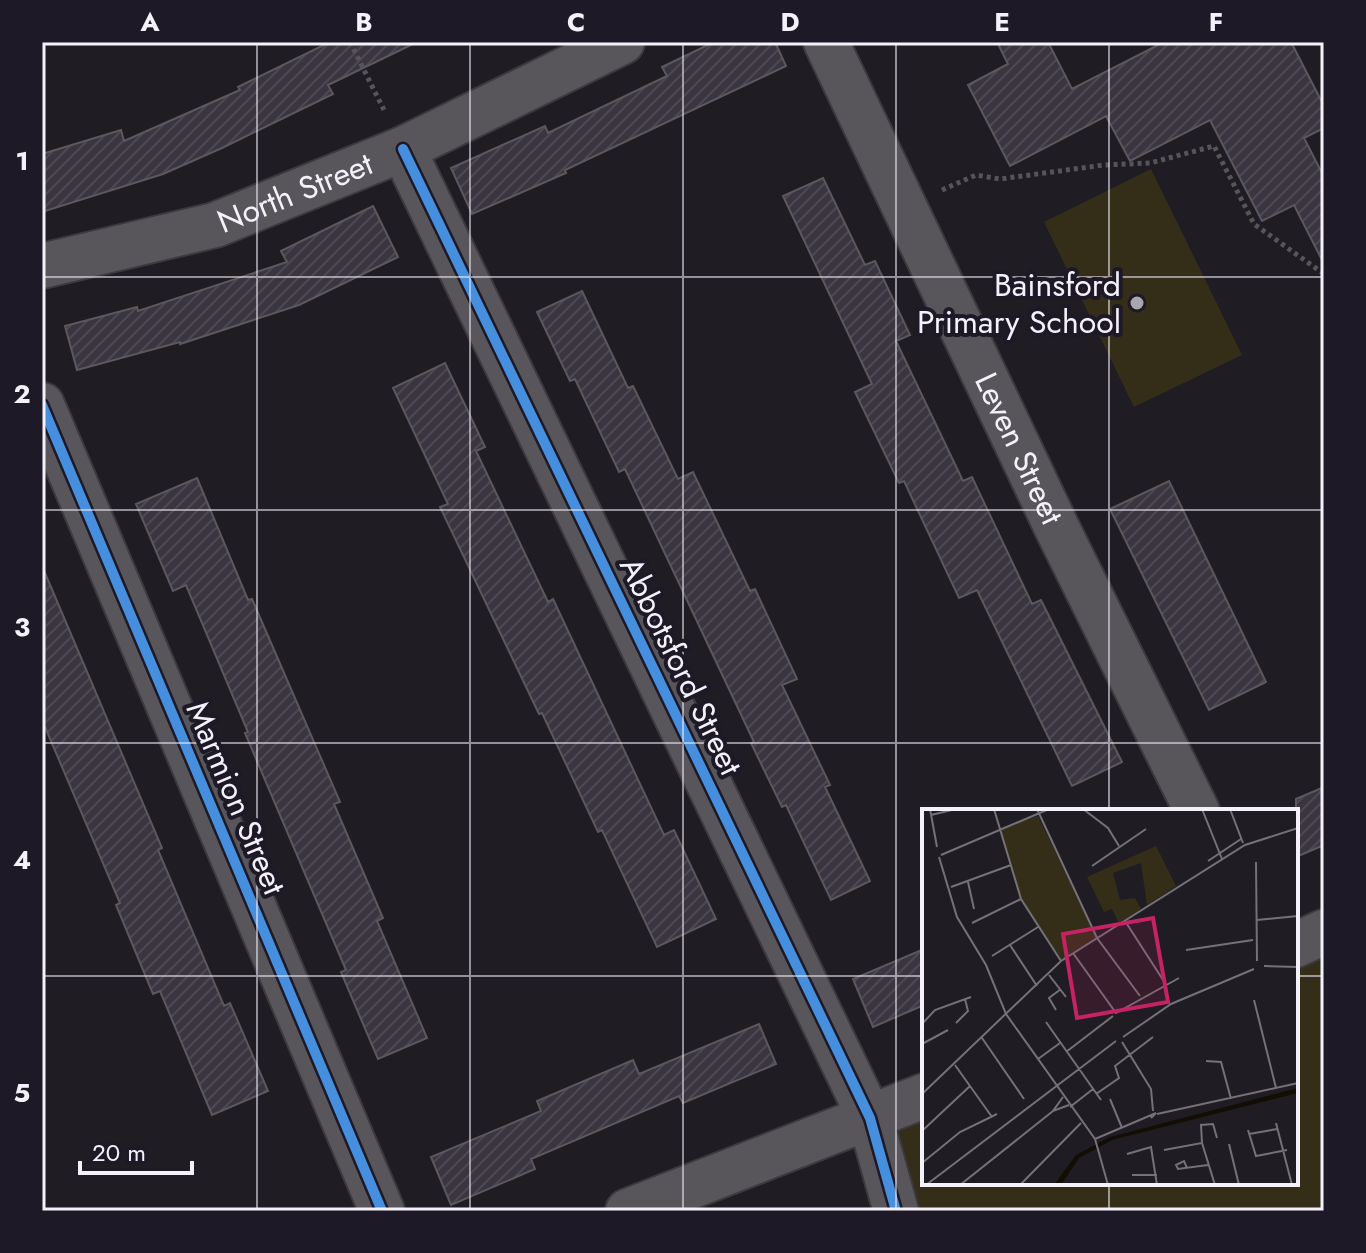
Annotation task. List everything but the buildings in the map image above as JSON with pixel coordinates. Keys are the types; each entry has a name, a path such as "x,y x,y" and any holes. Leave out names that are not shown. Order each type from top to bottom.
{"street":[{"name":"North Street","path":"42,266 215,225 403,149 622,42"},
{"name":"Leven Street","path":"826,42 1056,526 1196,809"},
{"name":"Abbotsford Street","path":"403,149 870,1118 896,1211"},
{"name":"Marmion Street","path":"42,405 382,1211"},
{"path":"1298,944 1324,932"},
{"path":"628,1211 922,1097"}],"path":[{"path":"350,42 403,149"},
{"path":"940,191 976,175 1000,179 1104,165 1150,163 1214,146 1254,224 1324,274"}],"shaded area":[{"path":"1151,169 1242,355 1134,407 1044,222"},
{"path":"1324,932 1324,1211 896,1211 870,1118 922,1097 922,1185 1298,1185 1298,944"}],"cycle path":[{"path":"403,149 870,1118 896,1211"},
{"path":"42,405 382,1211"}],"place":[{"name":"Bainsford Primary School","path":"1137,303"}]}
